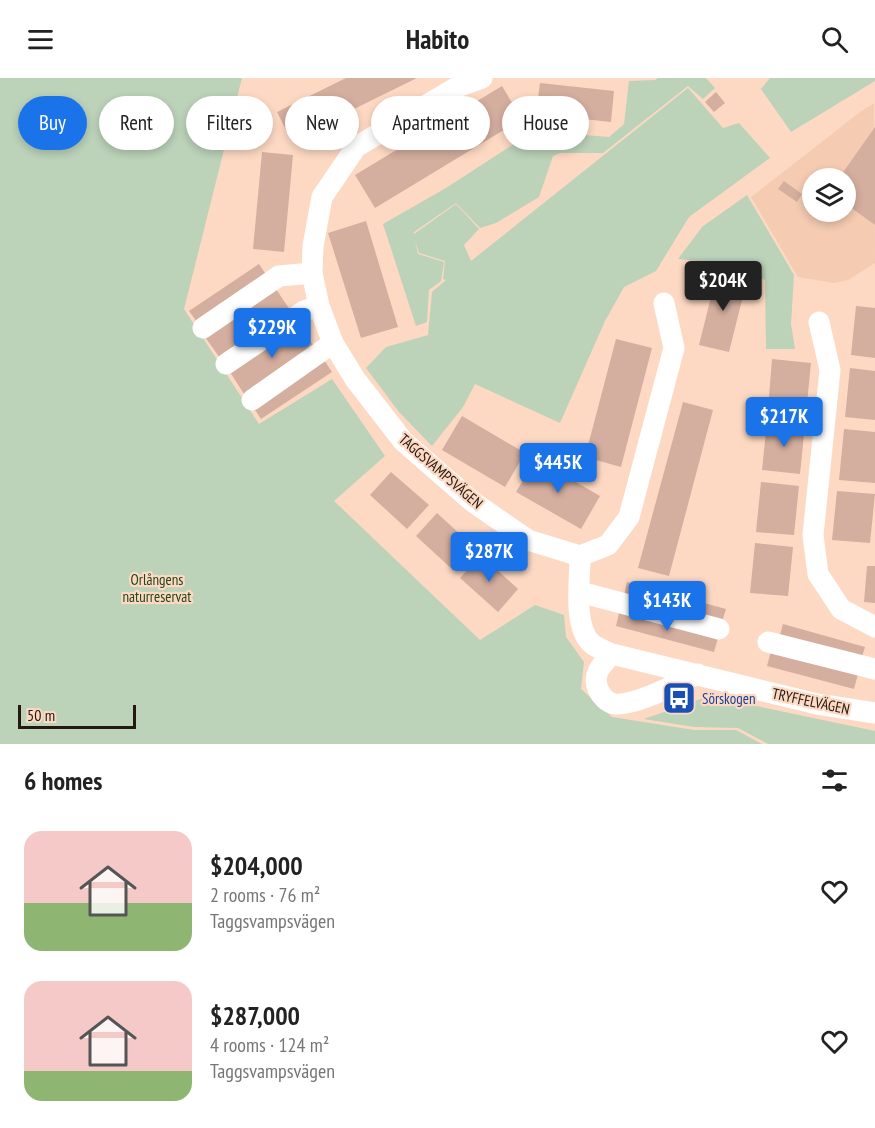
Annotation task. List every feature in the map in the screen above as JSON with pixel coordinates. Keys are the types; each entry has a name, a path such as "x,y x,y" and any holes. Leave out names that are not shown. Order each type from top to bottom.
{"street":[{"name":"TAGGSVAMPSVÄGEN","path":"482,78 457,87 356,147 322,197 313,246 312,273 319,306 333,344 355,379 403,441 473,502 528,540 580,556"},
{"path":"204,328 279,276 312,273"},
{"path":"580,556 608,545 628,517 674,348 664,303"},
{"path":"226,364 304,311 319,306"},
{"path":"819,322 830,370 813,535 818,574 841,609 875,627"},
{"path":"252,400 333,344"},
{"name":"TRYFFELVÄGEN","path":"580,556 582,631 592,644 612,654 817,704 875,713"},
{"path":"580,592 719,629"},
{"path":"768,642 875,669"},
{"path":"612,654 598,669 595,679 598,692 603,699 613,704 631,702 698,674"}],"shaded area":[{"path":"874,103 875,263 848,280 834,283 798,277 751,197"}],"green space":[{"name":"Orlångens naturreservat","path":"0,78 242,78 237,96 186,96 186,150 224,150 184,309 259,424 332,379 385,456 334,501 480,640 535,605 564,615 566,637 584,662 581,689 612,717 694,730 736,730 762,744 0,744"},
{"path":"658,78 706,78 715,88 703,99 688,86 603,153 560,153 553,156 539,197 496,223 480,228 456,203 414,234 456,204 479,229 464,245 471,261 688,88 723,128 739,123 770,158 689,217 656,271 624,287 605,321 560,423 475,384 463,407 432,446 399,412 366,368 386,347 428,335 432,292 446,280 443,279 445,261 419,253 415,241 418,254 444,262 441,281 429,290 427,322 416,326 383,224 446,188 505,150 589,150 589,135 609,137 624,124 629,81"},
{"path":"770,78 875,78 875,81 791,132 761,89"},
{"path":"747,195 794,275 791,324 795,349 766,349 765,280 721,263 678,259 702,227"},
{"path":"709,696 875,731 875,744 768,744 738,728 694,727 644,719"}],"building":[{"path":"346,78 417,78 380,96 371,96 371,101 359,107 359,96 309,96"},
{"path":"540,83 614,91 611,122 589,120 589,96 538,96"},
{"path":"502,86 508,96 502,96 502,131 490,138 490,96 485,96"},
{"path":"716,92 725,103 714,112 705,102"},
{"path":"285,108 285,128 277,112"},
{"path":"875,127 875,225 856,211 856,168 846,168"},
{"path":"396,150 471,150 375,208 355,175"},
{"path":"262,152 293,155 284,252 253,249"},
{"path":"784,181 802,194 797,202 778,189"},
{"path":"366,221 398,327 361,338 328,233"},
{"path":"259,264 267,276 197,322 189,311"},
{"path":"717,273 747,280 729,352 699,345"},
{"path":"276,289 290,310 220,358 205,337"},
{"path":"856,306 875,308 875,358 851,355"},
{"path":"299,325 314,346 244,394 230,372"},
{"path":"616,339 652,348 621,467 585,457"},
{"path":"772,359 811,363 806,413 768,409"},
{"path":"324,360 332,372 261,419 253,407"},
{"path":"850,368 875,371 875,420 845,417"},
{"path":"683,402 713,410 669,576 638,568"},
{"path":"462,416 525,453 505,487 442,450"},
{"path":"767,421 805,425 800,474 762,470"},
{"path":"844,429 875,432 875,483 839,480"},
{"path":"536,459 600,496 581,529 516,492"},
{"path":"391,472 429,505 407,529 370,495"},
{"path":"761,482 799,486 794,535 756,532"},
{"path":"837,491 875,494 870,543 832,540"},
{"path":"437,513 474,547 453,570 416,536"},
{"path":"755,543 793,547 788,596 750,593"},
{"path":"481,555 518,589 498,612 460,578"},
{"path":"867,566 875,566 875,603 864,602"},
{"path":"627,582 726,609 722,622 624,596"},
{"path":"619,613 718,638 714,652 616,626"},
{"path":"783,624 865,647 861,660 779,638"},
{"path":"771,651 858,674 854,689 767,666"}],"place":[{"name":"Sörskogen","path":"679,698"}]}
